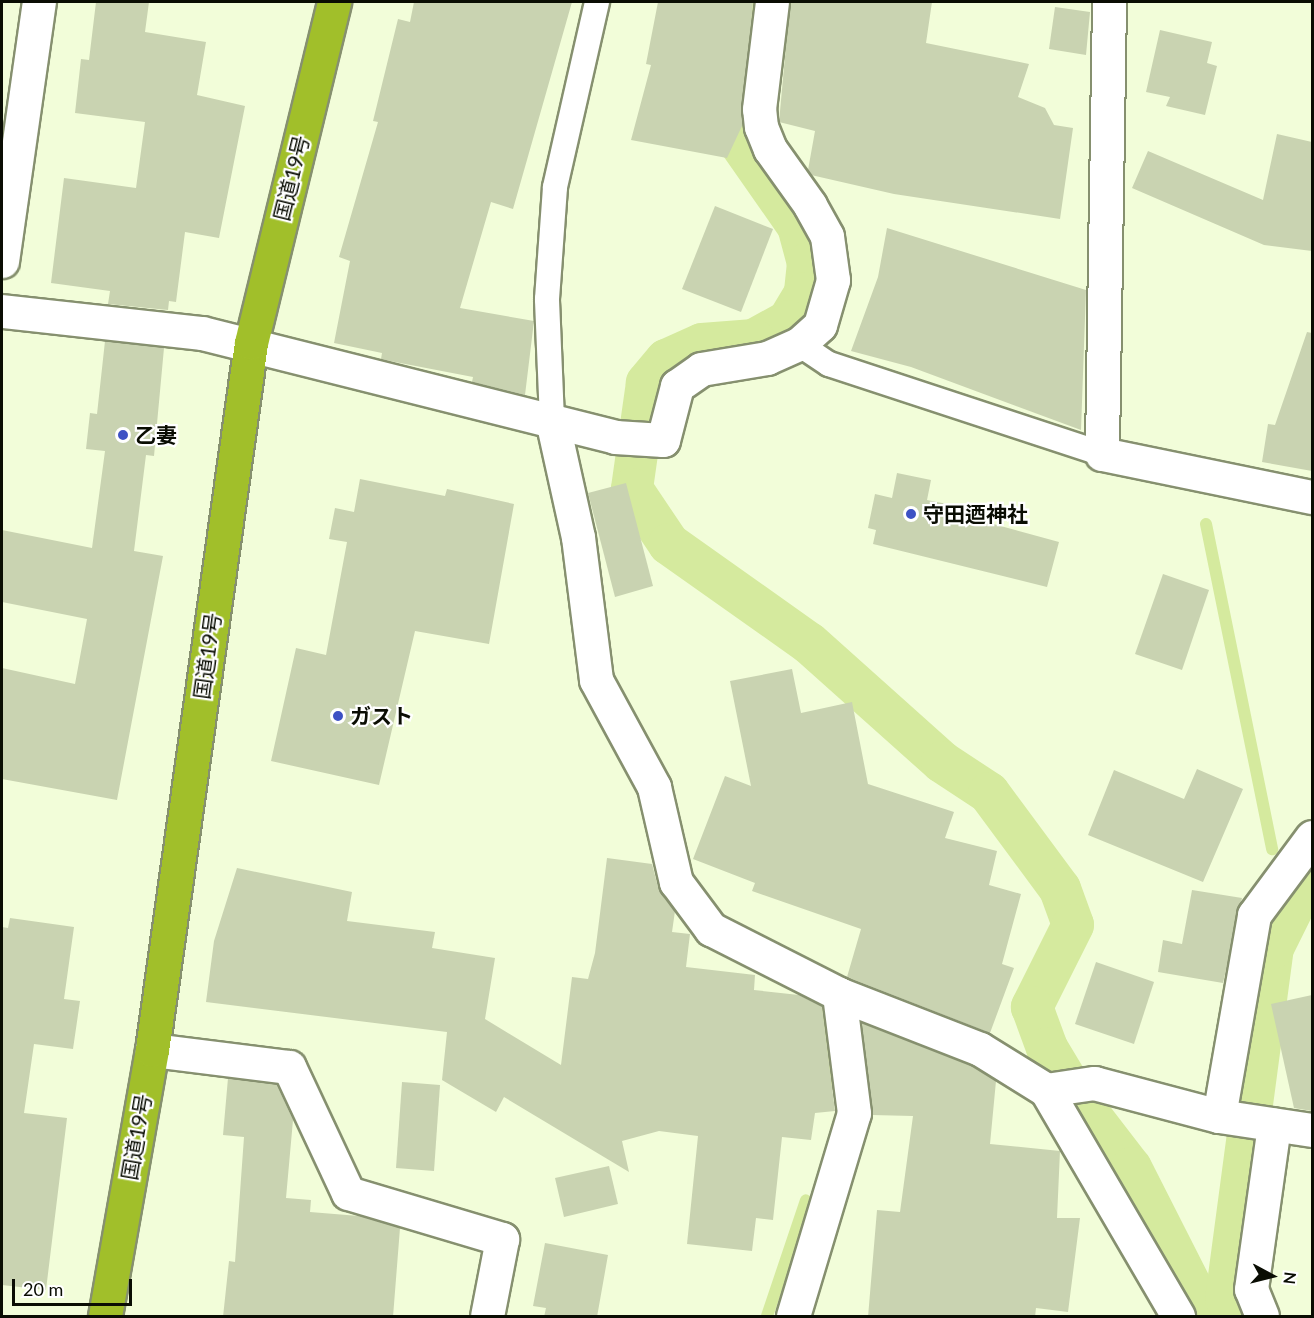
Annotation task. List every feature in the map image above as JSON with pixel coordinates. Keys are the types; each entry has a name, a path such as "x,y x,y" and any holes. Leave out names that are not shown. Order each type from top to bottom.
{"highway":[{"name":"国道19号","path":"105,1317 152,1050 250,343 334,2"}],"street":[{"path":"2,261 39,2"},
{"path":"2,311 202,333 250,343 615,437 650,442 663,440 677,386 701,369 767,358 798,344 820,325 833,280 826,236 810,205 770,149 761,127 759,109 772,2"},
{"path":"1109,2 1102,454 1312,497"},
{"path":"552,420 578,537 596,680 654,786 676,882 711,929 839,994 980,1049 1046,1090 1178,1317"},
{"path":"1262,1317 1251,1289 1247,1120 1254,915 1312,837"},
{"path":"793,1317 854,1113 839,994"},
{"path":"152,1050 289,1067 348,1193 501,1239 487,1317"},
{"path":"1046,1090 1094,1083 1247,1120 1312,1130"}],"lane":[{"path":"552,420 547,299 555,187 597,2"},
{"path":"798,344 829,364 1102,454"}],"building":[{"path":"96,2 149,2 145,32 206,42 197,95 245,106 219,238 185,232 176,302 169,301 168,310 108,304 110,291 51,283 64,178 136,188 145,122 75,113 81,59 89,60"},
{"path":"414,2 572,2 513,209 491,202 460,308 534,321 525,395 472,382 473,377 381,359 382,353 334,343 350,261 339,257 378,122 373,121 398,19 410,22"},
{"path":"658,2 753,2 742,126 727,158 631,140 651,65 646,64"},
{"path":"790,2 932,2 926,43 1029,64 1018,97 1045,108 1054,125 1073,128 1060,219 894,194 811,175 808,170 815,131 779,122"},
{"path":"1055,7 1090,12 1086,55 1049,49"},
{"path":"1160,30 1212,42 1207,63 1217,66 1205,115 1166,106 1170,97 1146,92"},
{"path":"1277,134 1312,142 1312,251 1264,245 1132,188 1148,151 1263,200"},
{"path":"715,206 773,229 741,312 682,289"},
{"path":"887,228 1086,290 1081,430 911,367 851,351 878,277"},
{"path":"1307,332 1312,333 1312,471 1262,462 1268,424 1275,425"},
{"path":"105,341 164,348 154,456 146,455 134,551 163,556 117,800 2,779 2,668 75,684 87,619 2,602 2,530 92,548 105,451 86,449 90,413 97,414"},
{"path":"897,473 931,480 927,500 947,504 946,511 1059,542 1047,587 873,544 876,530 868,528 875,494 892,498"},
{"path":"360,479 445,496 447,489 514,504 489,644 415,631 379,785 271,761 296,648 326,655 347,542 329,539 335,508 354,512"},
{"path":"626,483 653,586 615,597 588,493"},
{"path":"1163,574 1209,590 1182,670 1135,654"},
{"path":"792,669 801,713 852,702 868,784 954,812 945,838 997,851 989,885 1021,894 1002,964 1014,968 990,1033 847,977 861,929 752,891 755,883 693,859 725,776 751,786 730,681"},
{"path":"1197,769 1243,789 1203,882 1088,835 1114,770 1184,799"},
{"path":"607,858 652,864 658,887 675,911 672,932 690,934 686,967 755,975 754,990 799,995 822,1006 835,1111 815,1113 811,1140 782,1137 773,1220 756,1218 752,1251 687,1244 698,1136 659,1131 622,1141 629,1172 504,1097 496,1112 442,1080 447,1032 206,1002 214,941 237,868 352,892 347,921 435,932 432,948 495,958 485,1019 561,1065 572,977 588,979 595,953"},
{"path":"1192,890 1242,898 1223,983 1158,972 1163,940 1182,944"},
{"path":"10,918 74,927 64,999 80,1001 73,1049 34,1044 24,1113 67,1118 46,1290 2,1285 2,927 8,928"},
{"path":"1096,962 1154,982 1134,1044 1075,1024"},
{"path":"1312,995 1312,1111 1294,1108 1271,1004"},
{"path":"862,1023 972,1066 996,1081 990,1144 1060,1151 1057,1218 1080,1218 1068,1312 1036,1308 1035,1317 868,1317 877,1210 900,1212 913,1116 872,1115"},
{"path":"228,1078 276,1084 293,1120 286,1198 311,1200 310,1212 359,1216 400,1228 393,1317 223,1317 229,1261 235,1262 244,1137 223,1135"},
{"path":"402,1082 440,1085 434,1171 396,1168"},
{"path":"609,1166 618,1204 564,1217 555,1178"},
{"path":"545,1243 608,1255 597,1317 544,1317 546,1308 533,1306"}],"waterway":[{"path":"750,2 737,139 798,226 808,263 805,293 788,321 754,340 702,344 666,360 647,383 632,489 669,544 809,643 942,762 989,793 1060,889 1073,925 1032,1007 1047,1048 1077,1098 1131,1168 1206,1316"},
{"path":"1206,524 1272,849"},
{"path":"1235,1316 1226,1299 1273,948 1312,869"},
{"path":"824,1002 835,1084"},
{"path":"767,1316 806,1200"}],"place":[{"name":"乙妻","path":"123,435"},
{"name":"守田迺神社","path":"911,514"},
{"name":"ガスト","path":"338,716"}]}
